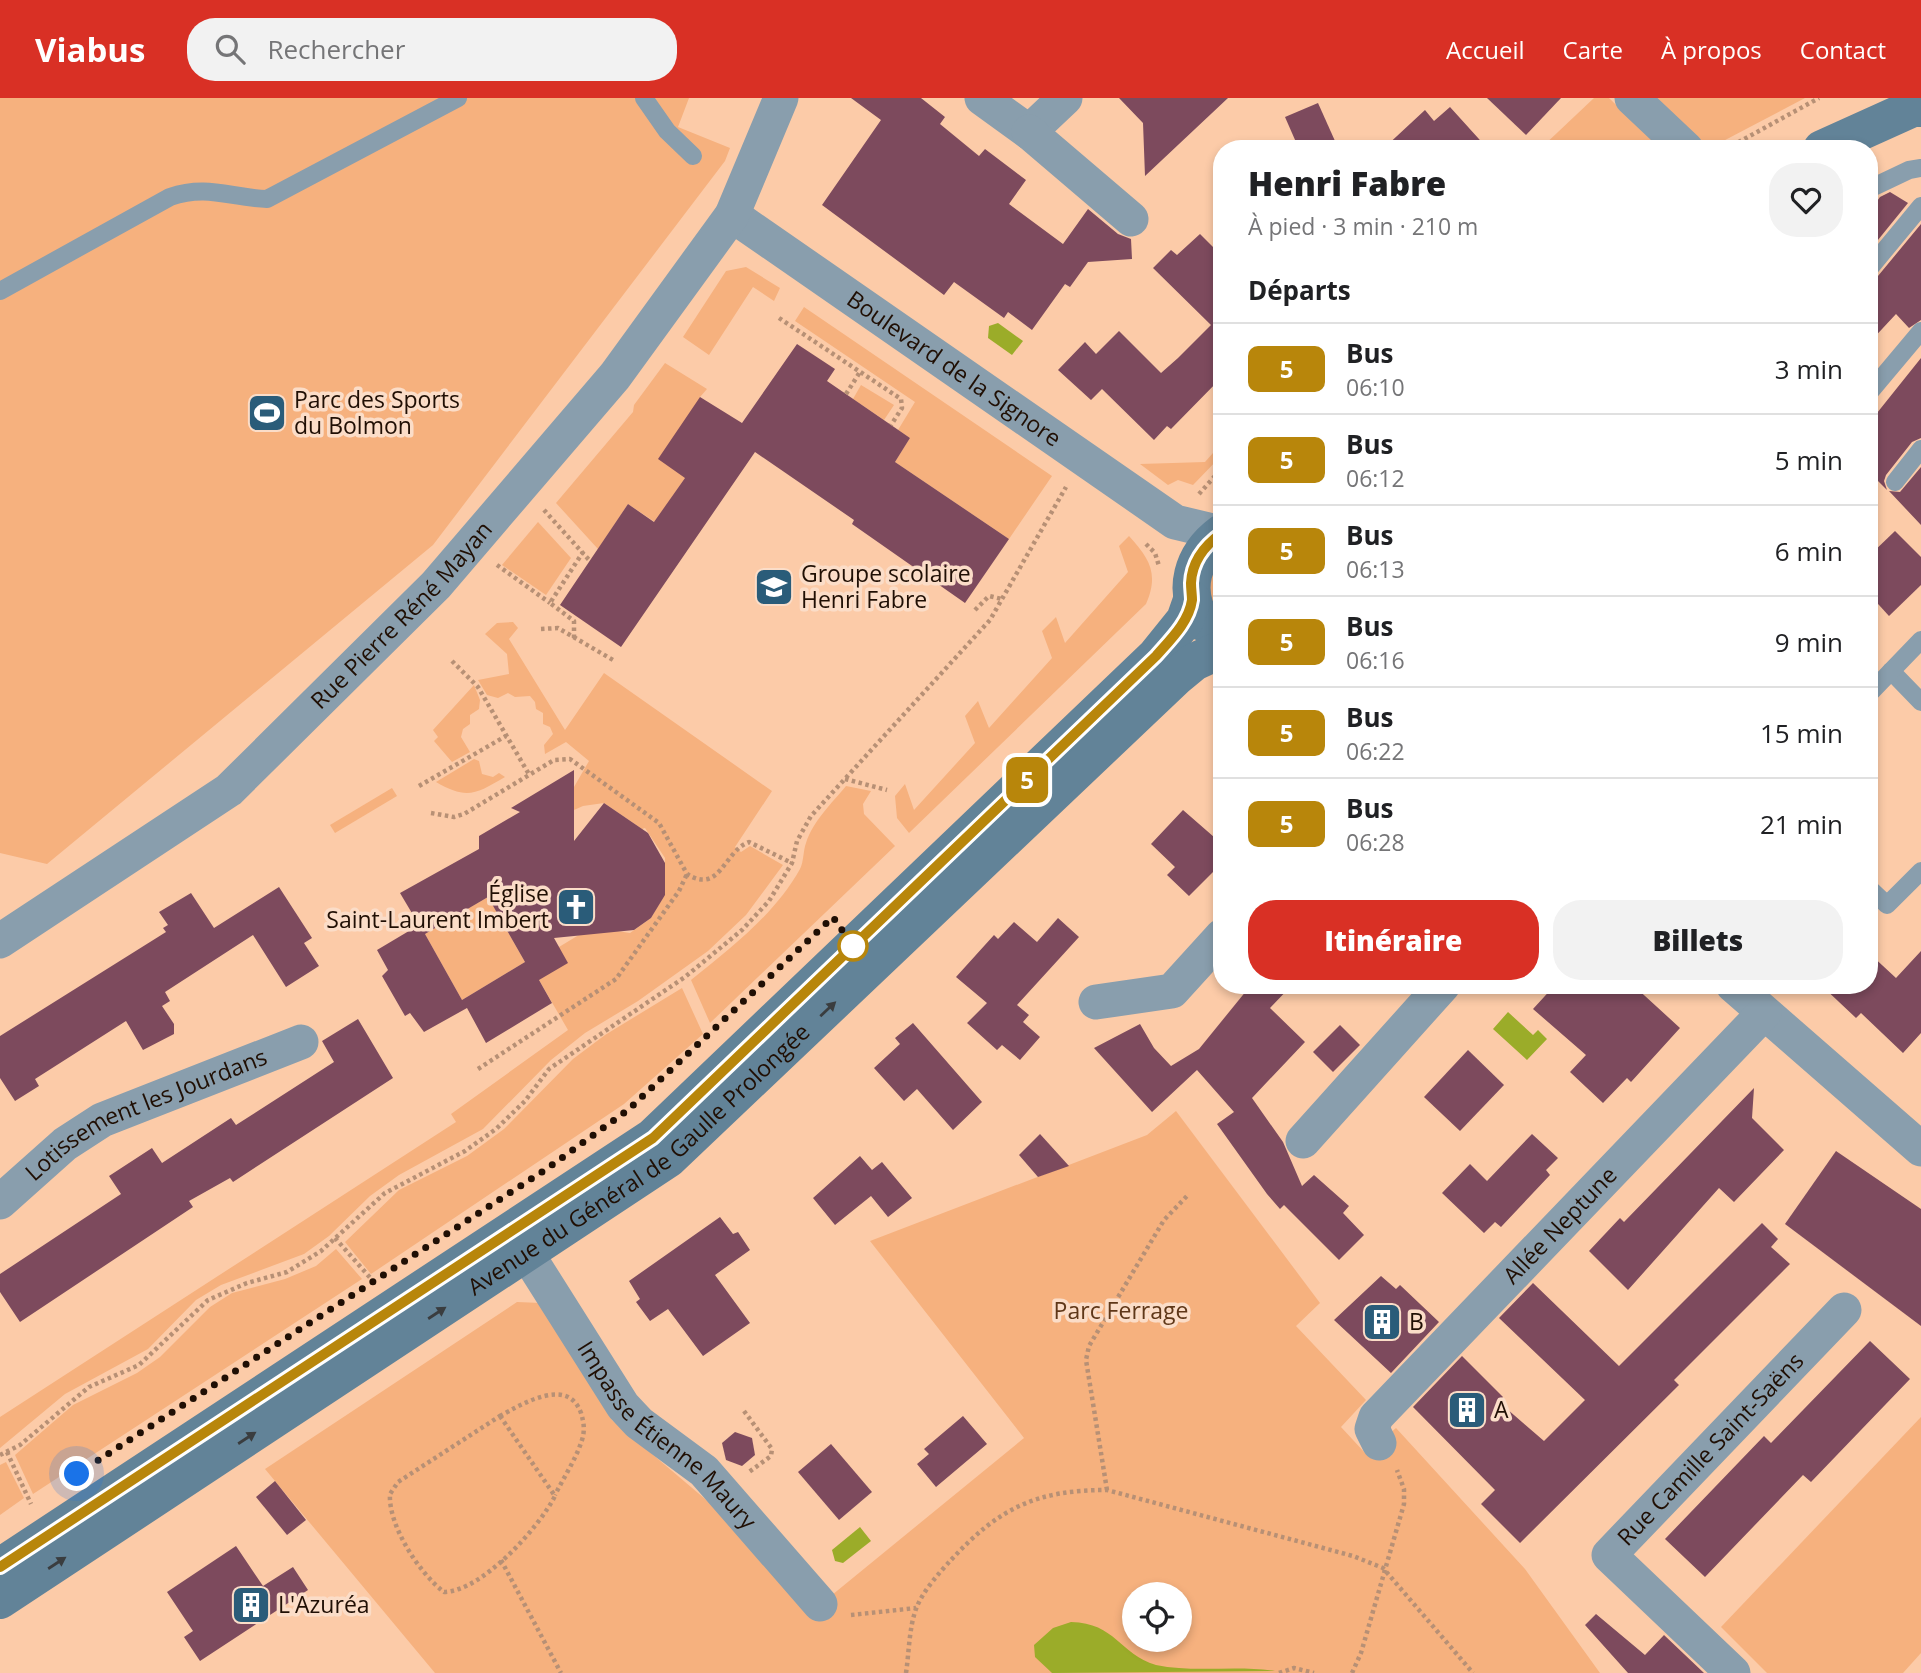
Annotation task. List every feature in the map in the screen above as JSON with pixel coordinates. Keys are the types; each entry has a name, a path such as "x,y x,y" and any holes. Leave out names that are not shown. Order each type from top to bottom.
{"street":[{"name":"Rue Pierre Réné Mayan","path":"0,941 229,790 436,585 615,376 732,215 781,98"},
{"path":"982,98 1029,132 1130,219"},
{"path":"1029,132 1065,98"},
{"path":"1632,98 1676,140"},
{"path":"1835,140 1878,98"},
{"path":"1840,140 1921,107"},
{"name":"Boulevard de la Signore","path":"732,215 1213,528"},
{"name":"Boulevard de la Signore","path":"1178,566 1185,511"},
{"path":"1213,539 1178,566 1191,581 1192,600 1200,620 1213,632"},
{"name":"Avenue du Général de Gaulle Prolongée","path":"0,1567 653,1138 1156,656 1185,620 1192,600"},
{"name":"Avenue du Général de Gaulle Prolongée","path":"0,1600 668,1160 1177,676 1194,662 1213,653"},
{"path":"1096,1002 1172,991 1213,946"},
{"path":"1303,1141 1435,994"},
{"path":"1743,994 1919,1145"},
{"name":"Allée Neptune","path":"1379,1443 1372,1429 1376,1418 1764,1013"},
{"name":"Lotissement les Jourdans","path":"0,1202 65,1144 102,1120 301,1042"},
{"name":"Impasse Étienne Maury","path":"527,1254 623,1406 655,1435 685,1454 723,1492 825,1609"},
{"name":"Rue Camille Saint-Saëns","path":"1733,1673 1609,1555 1843,1310"}],"lane":[{"path":"0,291 170,197 191,189 211,189 248,199 267,199 458,98"},
{"path":"644,98 667,131 693,156"},
{"path":"1878,185 1909,170 1921,168"},
{"path":"1878,258 1921,206"},
{"path":"1878,382 1921,331"},
{"path":"1895,482 1921,449"},
{"path":"1878,685 1921,640"},
{"path":"1891,671 1921,702"},
{"path":"1878,896 1887,905 1921,871"}],"path":[{"path":"1742,140 1819,98"},
{"path":"779,318 901,399 902,408 891,425"},
{"path":"846,394 860,372"},
{"path":"1185,511 1213,478"},
{"path":"0,1455 20,1445 89,1387 139,1365 208,1300 247,1283 287,1272 321,1251 385,1193 466,1151 496,1129 525,1101 549,1069 685,977 742,930 769,901 792,863 797,841 811,816 990,620 1067,485"},
{"path":"544,510 590,561"},
{"path":"1143,541 1155,554 1178,566"},
{"path":"550,603 583,552"},
{"path":"498,561 499,569 574,621 575,638"},
{"path":"975,610 989,596 1002,599"},
{"path":"541,629 558,628 613,660"},
{"path":"452,661 478,687 530,776"},
{"path":"419,786 506,736"},
{"path":"431,813 454,817 464,814 554,760 563,759 585,768 659,823 687,874 705,881 718,876 737,849 749,842 792,863"},
{"path":"845,779 887,790"},
{"path":"478,1069 616,979 679,891 687,874"},
{"path":"1107,1490 1086,1360 1088,1346 1164,1220 1187,1196"},
{"path":"335,1238 373,1282"},
{"path":"362,1289 385,1275"},
{"path":"558,1394 568,1397 578,1407 584,1424 582,1440 555,1496 532,1532 459,1592 444,1592 431,1582 393,1522 389,1508 390,1494 398,1482 500,1416 522,1404 558,1394"},
{"path":"723,1492 771,1456 772,1450 744,1411"},
{"path":"500,1416 555,1496"},
{"path":"1352,1673 1361,1653 1383,1568 1404,1504 1404,1489 1399,1472 1379,1443"},
{"path":"7,1452 31,1504"},
{"path":"906,1673 916,1608 940,1572 986,1524 1009,1509 1035,1498 1072,1490 1107,1490 1353,1556 1383,1568 1473,1673"},
{"path":"21,1511 43,1497"},
{"path":"501,1560 561,1673"},
{"path":"825,1609 878,1614 916,1608"},
{"path":"1279,1673 1294,1668 1314,1673"}],"green space":[{"name":"Parc des Sports du Bolmon","path":"0,98 689,98 678,127 730,148 725,161 433,545 47,864 0,853"},
{"path":"1594,98 1609,98 1652,140 1550,140"},
{"path":"1649,98 1805,98 1725,140 1687,140"},
{"path":"746,267 780,288 774,301 753,287 709,355 683,337 726,271"},
{"path":"804,307 1052,476 1009,539 895,462 910,438 898,430 915,402 795,321"},
{"path":"665,363 707,389 700,397 685,478 655,522 628,504 598,549 556,503 633,412 634,405"},
{"path":"861,385 894,405 884,420 853,399"},
{"path":"1213,453 1213,464 1193,485 1178,480 1168,485 1140,464 1205,462"},
{"path":"538,522 571,558 546,595 502,565"},
{"path":"1129,536 1147,560 1152,575 1146,604 909,833 897,818 895,796 905,784 914,810 975,743 965,716 978,701 989,728 1052,658 1042,631 1056,617 1065,643 1128,572 1119,546"},
{"path":"1213,569 1213,604 1210,586"},
{"path":"513,622 518,628 509,639 565,730 604,673 772,791 735,847 741,852 750,846 783,865 746,915 708,951 638,1001 585,1033 551,1060 483,1129 399,1175 370,1196 329,1236 304,1254 221,1285 196,1300 148,1349 65,1394 0,1448 0,1417 456,1122 451,1114 568,1030 539,980 559,947 592,927 630,933 651,918 665,894 665,858 645,828 642,829 604,803 574,810 574,787 589,761 566,742 545,754 544,745 553,734 550,727 543,724 543,713 536,709 530,696 515,697 508,693 498,698 487,695 478,680 509,674 507,654 485,634 497,623"},
{"path":"474,685 480,700 479,709 470,715 470,724 463,729 461,737 470,752 452,762 434,741 438,737 433,730"},
{"path":"474,759 479,761 482,774 493,777 499,773 505,777 471,793 456,791 436,782"},
{"path":"846,786 871,791 863,804 864,814 895,846 710,1023 691,980 751,929 778,901 800,869 813,827"},
{"path":"392,788 397,796 335,833 330,825"},
{"path":"488,897 525,962 462,1000 425,934"},
{"path":"682,988 703,1034 624,1104 371,1274 345,1242 399,1190 467,1156 504,1129 573,1059 605,1035"},
{"name":"Parc Ferrage","path":"1176,1111 1320,1303 1296,1326 1366,1400 1341,1427 1366,1454 1396,1428 1525,1569 1600,1673 435,1673 265,1469 517,1302 541,1303 612,1420 711,1504 810,1613 1024,1438 870,1241 1147,1135"},
{"path":"336,1249 362,1279 33,1494 15,1455 73,1405 137,1373 160,1357 210,1307 232,1293 285,1279 316,1266"},
{"path":"1921,1417 1921,1653 1903,1673 1767,1673 1721,1627"},
{"path":"6,1462 24,1498 0,1515 0,1465"}],"shaded area":[{"path":"998,323 1023,341 1012,355 988,338 989,326"},
{"path":"1508,1012 1533,1035 1538,1030 1547,1039 1527,1060 1493,1029"},
{"path":"860,1527 871,1541 843,1563 835,1561 832,1550"},
{"path":"1071,1622 1098,1628 1122,1645 1122,1652 1131,1652 1156,1665 1275,1671 1052,1673 1035,1657 1034,1645 1053,1628"}],"building":[{"path":"851,98 921,98 945,117 940,124 979,156 985,149 1026,180 1009,204 1063,244 1088,209 1118,234 1131,239 1132,259 1088,262 1070,287 1065,284 1032,330 1008,312 1004,318 954,282 944,295 822,205 881,120"},
{"path":"1119,98 1228,98 1145,176 1143,123"},
{"path":"1487,98 1561,98 1526,135"},
{"path":"1318,103 1335,140 1295,140 1285,117"},
{"path":"1450,107 1480,140 1393,140 1425,110 1434,121"},
{"path":"1890,192 1908,203 1878,240 1878,200"},
{"path":"1921,224 1921,320 1909,328 1896,314 1878,333 1878,276"},
{"path":"1200,234 1213,247 1213,386 1171,429 1167,426 1154,440 1102,389 1091,400 1058,370 1085,342 1096,354 1119,331 1161,373 1178,358 1211,325 1153,268 1171,250 1177,255"},
{"path":"797,344 835,369 827,381 910,438 895,462 1009,539 965,603 852,524 854,520 755,452 621,647 560,605 628,504 654,522 685,478 658,459 700,397 742,423"},
{"path":"1921,358 1921,438 1912,442 1886,475 1884,481 1887,490 1878,481 1878,412"},
{"path":"1921,467 1921,525 1889,491 1900,492"},
{"path":"1895,531 1921,557 1921,585 1889,616 1878,604 1878,547"},
{"name":"Église Saint-Laurent Imbert","path":"574,770 574,841 604,803 648,833 665,863 665,895 651,918 634,930 554,938 568,963 539,980 552,1003 486,1043 467,1008 424,1032 410,1013 405,1016 382,976 388,970 377,950 419,925 400,893 479,849 479,836 520,812 511,808","holes":["488,897 525,962 462,1000 425,934"]},
{"path":"1183,810 1213,836 1213,872 1189,896 1167,875 1175,867 1151,844"},
{"path":"279,887 312,938 304,943 319,966 286,987 253,935 165,992 170,1001 162,1006 174,1024 174,1034 143,1050 126,1021 35,1079 39,1086 15,1101 0,1078 0,1036 166,932 163,928 168,925 159,912 191,893 214,928"},
{"path":"1058,918 1079,937 1017,1005 1029,1015 1023,1022 1040,1037 1020,1060 1002,1045 997,1050 967,1023 987,1003 956,977 994,935 998,939 1014,922 1037,942"},
{"path":"1921,951 1921,1033 1903,1053 1861,1013 1856,1018 1831,994 1878,994 1878,961 1896,978"},
{"path":"1244,994 1283,994 1270,1008 1305,1042 1252,1098 1283,1142 1302,1186 1314,1175 1349,1206 1343,1213 1364,1235 1339,1260 1284,1205 1280,1209 1267,1194 1217,1124 1234,1112 1197,1070 1152,1112 1094,1048 1140,1024 1154,1048 1171,1066 1199,1049"},
{"path":"1547,994 1643,994 1680,1028 1631,1082 1627,1078 1603,1103 1570,1072 1586,1055 1533,1009"},
{"path":"358,1019 393,1078 233,1182 230,1178 189,1201 193,1207 20,1322 0,1292 0,1274 121,1194 109,1176 152,1148 162,1163 231,1118 236,1125 334,1062 322,1041"},
{"path":"913,1023 982,1102 953,1130 917,1089 904,1101 874,1068 900,1044 895,1038"},
{"path":"1340,1025 1360,1045 1333,1072 1313,1052"},
{"path":"1468,1050 1504,1085 1460,1131 1424,1097"},
{"path":"1754,1088 1752,1118 1784,1150 1734,1202 1719,1188 1628,1290 1589,1251 1620,1218 1624,1222"},
{"path":"1040,1134 1069,1166 1038,1177 1019,1155"},
{"path":"1532,1134 1558,1158 1546,1170 1550,1175 1501,1227 1495,1222 1484,1233 1442,1193 1470,1164 1487,1181"},
{"path":"1836,1151 1921,1209 1921,1326 1785,1224"},
{"path":"860,1156 872,1170 882,1162 912,1198 888,1217 871,1196 835,1225 813,1198"},
{"path":"720,1217 733,1234 738,1232 750,1250 715,1275 750,1323 703,1356 668,1309 650,1321 636,1302 640,1299 629,1281"},
{"path":"1762,1223 1778,1239 1771,1247 1790,1264 1674,1380 1679,1385 1520,1543 1481,1504 1495,1490 1413,1407 1462,1356 1503,1397 1499,1402 1544,1441 1585,1400 1499,1318 1533,1283 1619,1366"},
{"name":"B","path":"1381,1276 1396,1289 1400,1285 1439,1322 1391,1373 1334,1320"},
{"path":"1870,1341 1910,1379 1811,1482 1803,1475 1705,1577 1665,1539 1764,1436 1771,1443"},
{"path":"963,1416 987,1444 936,1487 917,1464 929,1454 924,1449"},
{"path":"735,1432 752,1438 755,1455 742,1466 726,1460 722,1443"},
{"path":"831,1444 872,1492 839,1520 798,1472"},
{"path":"275,1481 306,1520 287,1535 256,1497"},
{"name":"L'Azuréa","path":"236,1546 263,1586 293,1567 308,1590 200,1661 184,1637 193,1631 167,1592"},
{"path":"1596,1614 1645,1655 1664,1635 1704,1673 1628,1673 1585,1625"}],"bus line":[{"name":"5","path":"0,1567 653,1138 1156,656 1185,620 1192,600 1191,581 1196,562 1206,545 1213,540"}],"place":[{"name":"Parc des Sports du Bolmon","path":"267,413"},
{"name":"Groupe scolaire Henri Fabre","path":"774,587"},
{"name":"Église Saint-Laurent Imbert","path":"576,907"},
{"name":"B","path":"1382,1322"},
{"name":"A","path":"1467,1410"},
{"name":"L'Azuréa","path":"251,1605"}],"route":[{"path":"77,1474 545,1170 628,1110 833,917 853,946"}]}
